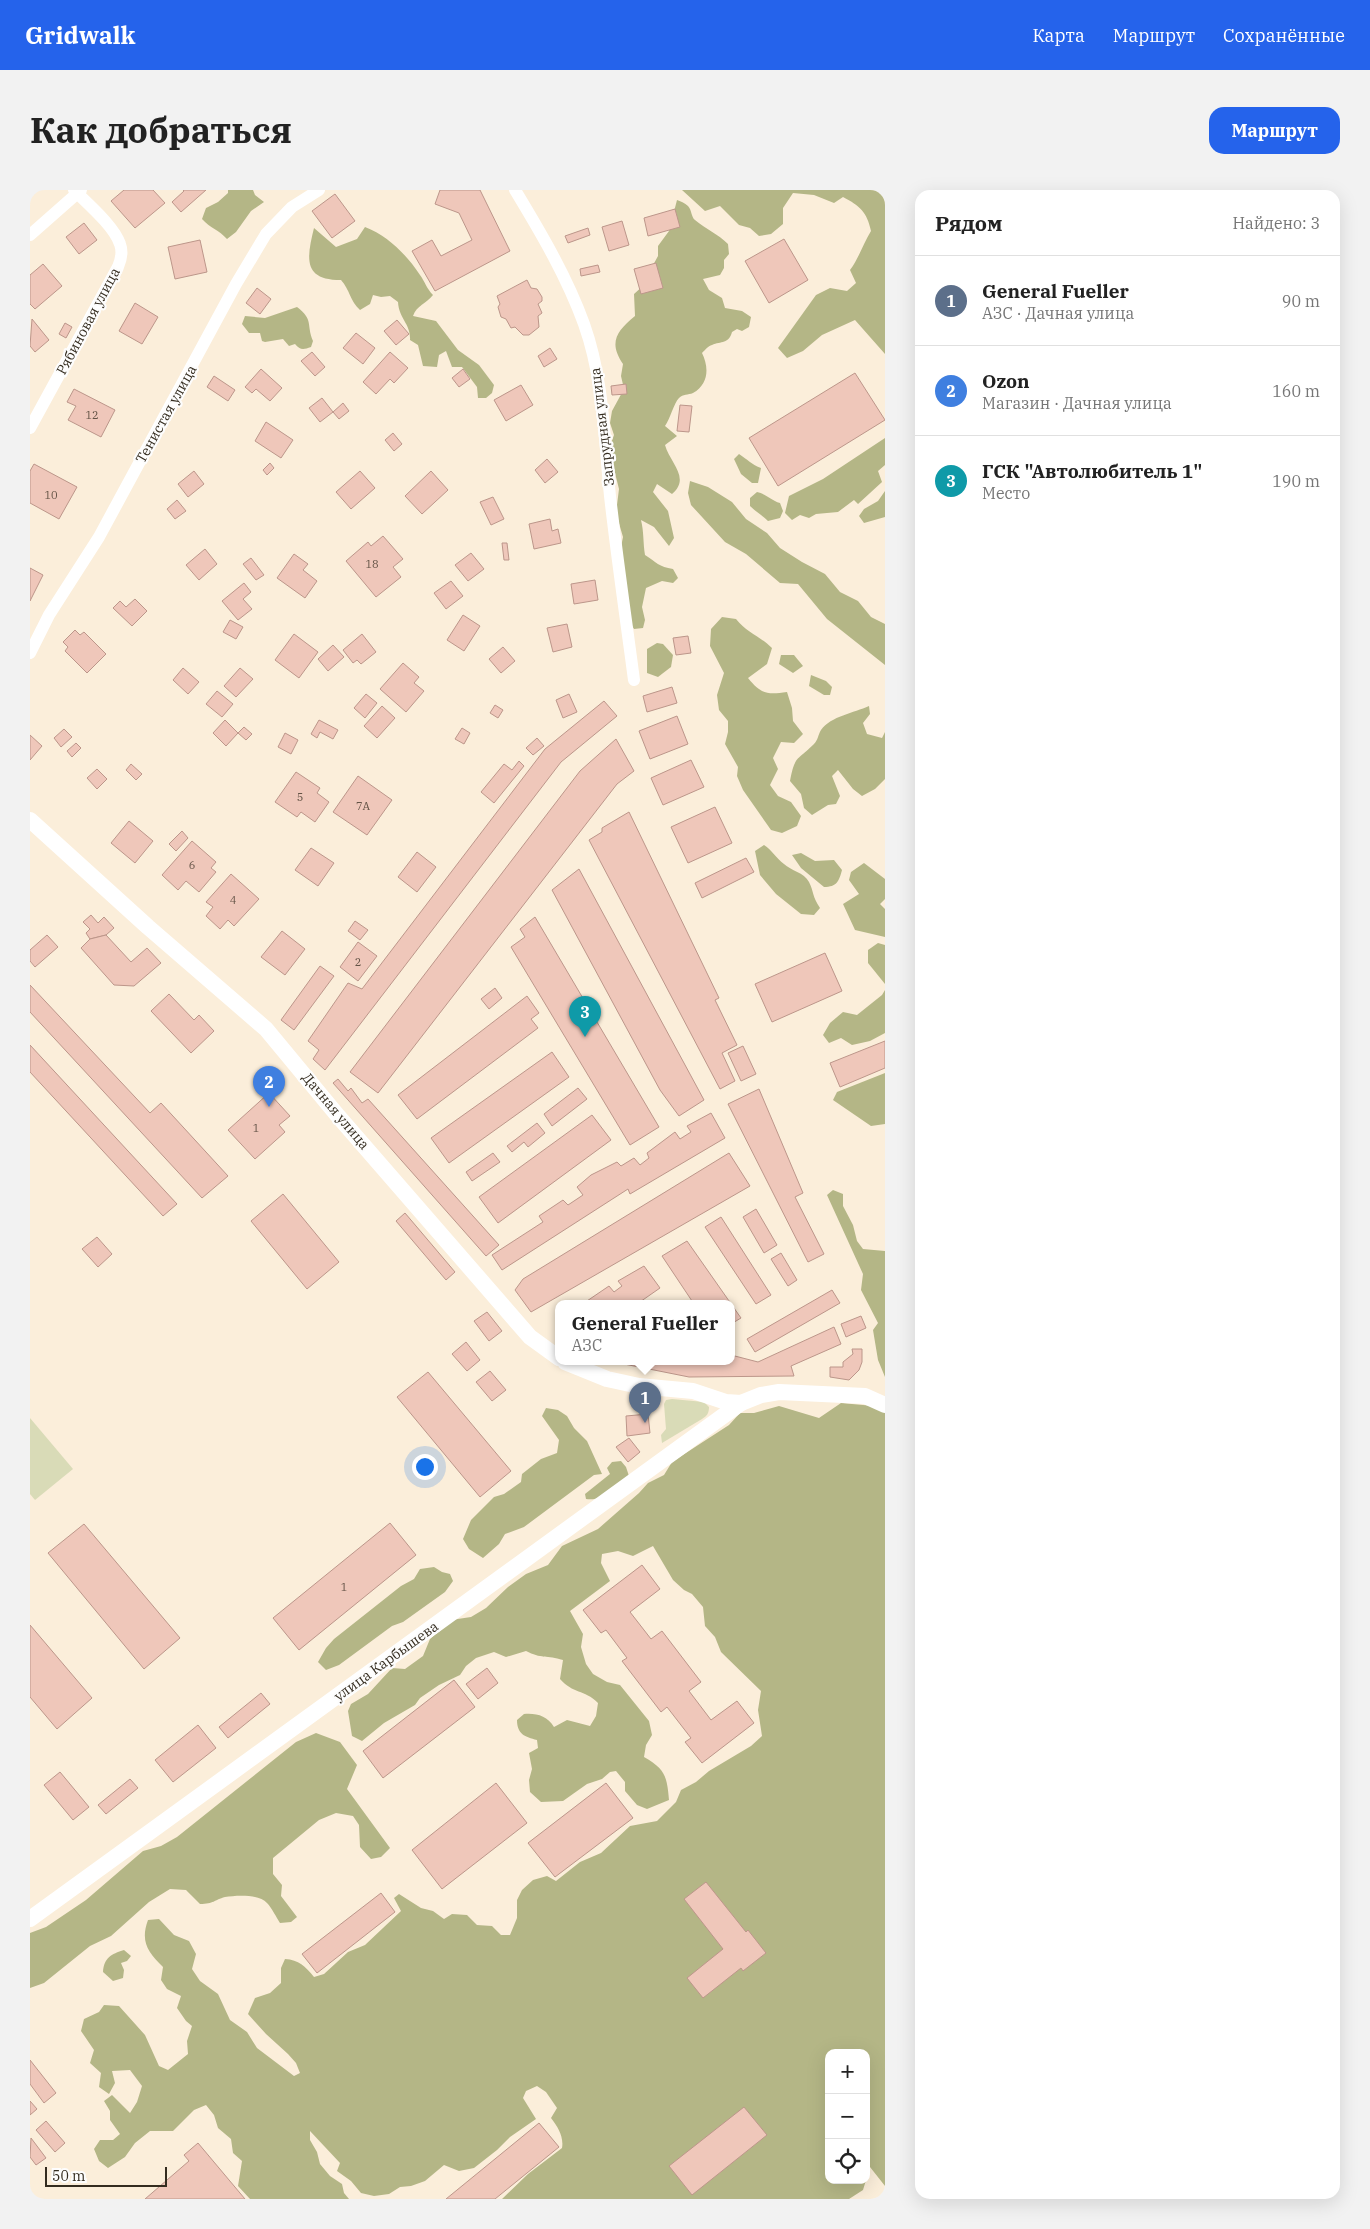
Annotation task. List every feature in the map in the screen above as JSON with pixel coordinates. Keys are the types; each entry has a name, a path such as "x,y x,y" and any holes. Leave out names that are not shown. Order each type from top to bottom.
{"street":[{"name":"Тенистая улица","path":"30,653 49,615 98,537 236,284 266,234 292,207 319,190"},
{"name":"Запрудная улица","path":"515,190 562,272 584,325 595,363 600,390 610,497 634,680"},
{"path":"30,235 77,191"},
{"name":"Рябиновая улица","path":"30,428 118,267 122,256 120,245 114,232 77,191"},
{"name":"Дачная улица","path":"30,820 148,927 266,1029 338,1116 530,1337 555,1355"},
{"path":"572,1365 615,1381 638,1386 693,1390 726,1402 741,1403 761,1395 779,1392 865,1396 885,1405"},
{"name":"улица Карбышева","path":"30,1919 741,1403"}],"green space":[{"path":"228,190 253,190 255,195 264,202 251,211 236,232 227,239 202,219 206,208 218,202 228,193"},
{"path":"682,190 885,190 885,354 855,320 822,335 803,351 787,358 778,348 816,295 830,288 847,291 856,283 850,270 871,231 865,214 854,203 843,197 834,203 814,195 793,193 783,208 783,224 771,234 759,236 750,228 739,225 720,206 705,211"},
{"path":"677,200 688,206 695,220 728,244 729,254 724,260 724,268 720,275 703,279 709,290 722,298 725,308 742,311 751,317 749,327 742,331 737,329 732,332 729,339 707,348 702,353 706,364 705,380 693,393 679,398 665,426 677,436 665,445 678,470 680,482 672,494 657,484 653,492 668,511 674,538 669,546 654,527 641,520 645,555 661,566 673,569 678,578 673,583 662,581 646,588 642,607 645,620 643,628 634,629 631,624 620,552 623,537 616,513 619,489 609,449 614,435 610,423 612,411 624,389 621,376 623,364 618,356 615,343 619,332 635,316 634,294 654,276 652,267 658,256 658,246 669,231"},
{"path":"365,227 389,241 415,267 433,295 417,309 413,316 436,321 458,350 479,365 494,385 492,393 486,398 478,398 477,387 462,367 452,367 446,351 439,355 437,367 423,366 418,345 410,340 409,330 400,313 398,302 390,296 381,297 373,295 370,304 360,310 341,280 328,279 319,276 313,271 309,257 314,228 336,247 357,239"},
{"path":"297,307 306,315 309,322 313,341 311,347 308,348 300,348 295,344 289,346 283,339 262,341 260,333 249,333 242,324 245,316 265,318"},
{"path":"885,438 885,465 878,471 882,482 858,504 854,500 838,512 816,514 809,518 800,515 792,520 785,513 789,496 823,479"},
{"path":"739,454 761,468 758,483 752,483 741,474 734,459"},
{"path":"690,481 708,487 732,502 746,519 767,533 780,548 825,574 840,592 858,601 871,617 885,624 885,665 827,619 798,584 780,583 746,554 725,542 691,505 688,493"},
{"path":"885,491 885,517 864,523 859,516 864,509 878,501"},
{"path":"757,492 780,503 783,511 780,518 768,521 750,506 750,498"},
{"path":"722,617 736,619 772,648 767,664 748,678 765,692 787,692 792,708 793,721 803,734 794,743 781,742 773,758 778,769 770,785 778,796 791,802 801,816 797,826 782,833 771,830 743,790 737,776 738,767 725,744 728,721 719,710 717,695 724,673 710,646 711,629"},
{"path":"657,643 663,644 673,655 671,667 658,677 647,673 647,649"},
{"path":"781,655 794,655 803,666 793,673 779,664"},
{"path":"811,675 826,681 832,687 830,695 824,695 809,686"},
{"path":"869,706 870,714 863,723 867,734 882,738 885,732 885,779 875,789 862,796 853,789 838,770 832,776 840,796 836,804 828,805 812,815 804,808 801,794 790,781 795,762 815,742 825,725 837,718"},
{"path":"764,845 787,866 807,879 820,908 814,915 801,914 776,894 760,875 755,851"},
{"path":"801,853 815,861 834,860 842,870 837,883 824,887 801,868 792,855"},
{"path":"864,863 885,879 885,899 880,904 885,909 885,937 855,930 843,904 859,894 849,880 851,872"},
{"path":"878,943 885,945 885,984 868,963 868,950"},
{"path":"885,990 885,1033 870,1041 852,1045 841,1038 829,1043 823,1035 830,1023 843,1012 857,1015 882,995"},
{"path":"885,1073 885,1124 871,1126 833,1100 837,1092"},
{"path":"833,1190 843,1194 843,1206 853,1225 857,1241 863,1249 885,1251 885,1377 878,1360 873,1330 878,1323 861,1290 863,1274 827,1195"},
{"path":"666,1400 704,1402 709,1407 709,1411 704,1418 662,1443 661,1435 666,1429 664,1404"},
{"path":"841,1403 885,1407 885,2186 870,2167 870,2049 825,2049 825,2184 865,2184 863,2190 849,2199 502,2199 528,2174 562,2148 560,2132 551,2118 557,2108 546,2092 537,2086 526,2091 523,2098 536,2119 510,2137 474,2168 459,2171 444,2165 425,2181 411,2186 400,2187 389,2194 374,2196 361,2193 351,2181 337,2171 340,2163 310,2131 310,2140 317,2152 320,2164 330,2176 342,2184 344,2193 349,2199 250,2199 238,2186 242,2161 233,2153 231,2139 218,2128 214,2115 206,2105 194,2110 173,2131 150,2131 135,2143 125,2157 108,2168 99,2161 94,2149 100,2140 113,2140 120,2134 110,2120 110,2111 104,2101 112,2095 130,2113 137,2102 142,2086 130,2070 112,2071 115,2083 109,2094 99,2087 101,2073 90,2063 94,2050 81,2031 84,2019 99,2012 104,2005 119,2006 145,2035 159,2066 168,2070 188,2054 187,2041 192,2026 177,2008 181,1996 167,1989 161,1980 163,1967 153,1956 145,1941 148,1920 159,1919 174,1935 189,1941 196,1954 192,1969 200,1981 218,1994 230,2020 247,2032 257,2048 294,2076 300,2073 296,2063 248,2014 255,1998 270,1993 281,1983 281,1968 285,1959 301,1964 314,1977 324,1974 348,1952 365,1945 401,1911 394,1898 399,1894 421,1908 433,1911 444,1919 452,1914 467,1915 477,1925 492,1926 501,1935 510,1935 517,1918 517,1900 522,1890 533,1880 547,1876 556,1881 580,1862 601,1853 630,1826 657,1821 676,1802 681,1790 751,1746 762,1736 758,1710 761,1691 721,1652 715,1637 705,1626 703,1607 692,1594 684,1590 673,1580 653,1546 633,1556 618,1551 602,1554 601,1563 610,1581 570,1611 583,1634 581,1647 586,1664 593,1674 607,1682 620,1685 649,1721 652,1735 646,1745 644,1757 656,1765 664,1774 669,1800 647,1809 637,1805 625,1791 625,1782 616,1771 610,1772 602,1779 587,1784 563,1801 541,1802 530,1792 529,1780 532,1769 529,1753 538,1748 537,1740 529,1738 520,1732 517,1720 524,1714 533,1714 545,1718 554,1727 567,1720 590,1726 596,1716 598,1703 588,1695 569,1687 560,1679 563,1660 536,1655 526,1651 506,1657 494,1652 476,1658 466,1666 460,1675 439,1685 420,1698 415,1705 384,1723 362,1741 352,1736 348,1711 351,1704 368,1694 392,1668 405,1669 423,1656 430,1639 451,1620 471,1617 486,1608 508,1587 526,1574 548,1565 562,1546 598,1529 648,1483 664,1475 672,1462 729,1425 740,1413 754,1413 779,1406 819,1418"},
{"path":"546,1408 558,1410 567,1416 574,1428 587,1441 602,1474 594,1475 524,1527 505,1534 499,1544 483,1558 469,1549 463,1539 471,1520 494,1497 504,1494 521,1482 522,1474 541,1459 557,1453 559,1440 542,1416"},
{"path":"30,1418 73,1469 35,1500 30,1494"},
{"path":"621,1461 626,1467 629,1476 604,1496 586,1499 585,1494 610,1474 607,1468 612,1462"},
{"path":"434,1567 450,1574 453,1581 445,1592 403,1622 392,1626 339,1665 326,1670 318,1662 334,1639 401,1586 414,1579 420,1569"},
{"path":"316,1733 340,1742 357,1765 347,1789 390,1848 381,1857 371,1859 360,1847 359,1825 353,1816 336,1813 319,1820 273,1858 273,1874 282,1885 281,1896 297,1917 291,1922 280,1923 269,1905 259,1898 230,1896 214,1902 200,1904 186,1890 170,1889 149,1902 111,1936 90,1946 44,1983 30,1988 30,1933 46,1927 86,1900 143,1851 161,1846 177,1837 296,1742"},
{"path":"124,1950 131,1956 127,1961 121,1963 124,1970 123,1978 113,1981 103,1972 105,1963 112,1955"}],"building":[{"path":"124,190 153,190 165,203 135,228 111,201"},
{"path":"183,190 206,190 181,212 172,202"},
{"path":"440,190 480,190 510,251 435,291 412,251 432,240 441,256 472,240 459,213 435,204"},
{"path":"335,194 355,221 332,238 312,211"},
{"path":"675,209 680,227 648,236 644,218"},
{"path":"622,221 629,245 609,251 602,227"},
{"path":"84,223 97,240 79,254 66,237"},
{"path":"588,228 590,235 568,243 565,236"},
{"path":"784,239 808,280 769,303 745,261"},
{"path":"200,240 207,272 175,279 168,247"},
{"path":"656,263 663,288 641,294 634,269"},
{"path":"43,264 62,286 35,309 30,304 30,275"},
{"path":"598,265 600,272 581,276 580,269"},
{"path":"527,280 531,288 537,289 542,297 542,301 538,304 542,313 538,316 539,327 529,335 523,335 515,327 511,328 506,319 501,317 497,296"},
{"path":"257,288 271,299 260,314 246,303"},
{"path":"135,303 158,317 142,344 119,331"},
{"path":"32,319 49,340 35,352 30,346"},
{"path":"397,320 409,334 396,345 384,331"},
{"path":"65,323 72,327 66,338 59,334"},
{"path":"356,333 375,348 363,364 343,348"},
{"path":"550,348 557,359 544,367 538,356"},
{"path":"312,352 325,367 315,376 301,361"},
{"path":"390,352 408,368 394,383 390,379 376,394 363,382"},
{"path":"261,369 282,388 270,401 256,389 252,393 245,387"},
{"path":"463,369 470,379 459,387 452,378"},
{"path":"855,373 885,420 778,486 749,438"},
{"path":"214,376 235,390 228,401 207,387"},
{"path":"626,384 627,394 612,395 611,386"},
{"path":"521,385 533,405 506,421 494,400"},
{"path":"74,389 115,410 101,437 68,420 76,406 67,402"},
{"path":"322,398 333,412 320,422 309,408"},
{"path":"343,403 349,411 339,419 333,412"},
{"path":"680,405 692,406 689,432 677,431"},
{"path":"266,422 293,440 281,458 255,441"},
{"path":"393,433 402,444 394,451 385,440"},
{"path":"547,459 558,472 545,483 535,470"},
{"path":"270,463 274,468 267,475 263,470"},
{"path":"34,464 77,487 59,519 30,503 30,471"},
{"path":"194,471 204,484 188,497 178,484"},
{"path":"360,471 375,488 351,509 336,492"},
{"path":"431,471 448,490 422,514 405,496"},
{"path":"493,497 504,519 491,525 480,502"},
{"path":"177,500 186,511 175,519 167,509"},
{"path":"550,519 552,531 558,529 561,543 534,549 529,524"},
{"path":"383,536 403,559 393,567 401,577 376,597 346,561 368,542 371,546"},
{"path":"502,543 507,543 509,560 504,560"},
{"path":"205,549 217,564 199,580 186,565"},
{"path":"471,553 484,569 468,581 455,565"},
{"path":"294,554 308,564 303,570 317,581 305,598 277,578"},
{"path":"251,558 264,575 256,580 243,564"},
{"path":"30,568 43,575 30,601"},
{"path":"595,580 598,600 574,604 571,584"},
{"path":"451,581 463,596 446,609 434,593"},
{"path":"244,583 251,592 243,599 252,609 238,620 222,601"},
{"path":"135,599 147,611 132,626 113,608 120,601 126,607"},
{"path":"463,615 480,626 464,651 447,640"},
{"path":"230,620 243,627 236,639 223,632"},
{"path":"567,624 572,647 553,652 547,628"},
{"path":"75,630 80,635 84,632 106,654 87,673 65,651 68,647 63,642"},
{"path":"294,634 318,652 299,678 275,660"},
{"path":"362,634 376,652 361,664 357,660 353,663 343,650"},
{"path":"688,636 691,653 676,655 673,638"},
{"path":"333,645 344,657 328,671 318,659"},
{"path":"503,647 515,661 501,673 489,659"},
{"path":"403,663 419,677 414,683 424,691 406,712 380,689"},
{"path":"183,668 199,682 188,694 173,680"},
{"path":"240,668 253,679 236,697 224,686"},
{"path":"672,687 677,703 647,712 643,696"},
{"path":"217,691 233,704 222,717 206,704"},
{"path":"366,694 377,703 365,718 354,708"},
{"path":"569,694 577,712 563,718 556,700"},
{"path":"604,701 617,716 561,762 325,1070 313,1059 319,1050 308,1041 348,983 362,989 545,749"},
{"path":"495,705 503,710 498,718 490,713"},
{"path":"382,706 395,718 377,738 364,726"},
{"path":"677,716 688,744 650,759 639,731"},
{"path":"225,720 238,733 226,746 213,733"},
{"path":"319,720 338,730 333,739 320,732 317,738 311,734"},
{"path":"244,727 252,734 246,740 238,733"},
{"path":"462,728 470,733 464,744 455,739"},
{"path":"64,729 72,737 61,747 54,738"},
{"path":"285,733 298,740 291,754 278,747"},
{"path":"30,735 42,746 30,760"},
{"path":"537,738 544,746 533,755 526,748"},
{"path":"616,739 634,771 617,784 378,1093 350,1072 580,771"},
{"path":"76,743 81,748 72,757 67,751"},
{"path":"691,760 704,787 663,805 651,778"},
{"path":"519,761 524,766 494,803 481,792 504,764 512,770"},
{"path":"131,764 142,774 136,780 126,770"},
{"path":"97,769 107,779 97,789 87,778"},
{"path":"296,772 320,788 317,793 329,802 315,822 301,812 297,817 275,802"},
{"path":"358,776 392,800 367,835 333,812"},
{"path":"715,807 732,843 688,863 671,827"},
{"path":"629,812 719,998 715,1000 737,1045 722,1053 735,1081 720,1089 589,840 602,832 602,828"},
{"path":"129,821 153,841 135,863 111,843"},
{"path":"182,831 188,838 176,851 169,844"},
{"path":"192,841 216,862 211,868 216,872 199,892 186,881 178,890 162,875"},
{"path":"311,848 334,863 318,886 295,870"},
{"path":"417,852 436,867 417,892 398,877"},
{"path":"746,858 754,872 702,898 695,883"},
{"path":"579,869 704,1100 679,1116 660,1090 552,890"},
{"path":"231,874 259,899 234,926 228,920 220,929 206,916 213,907 206,902"},
{"path":"91,915 98,923 104,917 114,928 106,935 90,939 86,933 90,929 83,922"},
{"path":"535,917 659,1127 630,1145 511,947 525,937 520,929"},
{"path":"355,921 368,930 360,940 348,931"},
{"path":"282,931 305,949 285,975 261,957"},
{"path":"47,935 58,947 35,967 30,961 30,950"},
{"path":"106,935 131,962 147,948 161,963 134,986 114,985 81,948 90,939"},
{"path":"358,942 377,956 358,981 340,967"},
{"path":"825,953 842,991 772,1022 755,984"},
{"path":"320,966 334,976 294,1030 281,1020"},
{"path":"30,985 150,1113 161,1103 228,1176 202,1198 30,1012"},
{"path":"495,988 502,998 489,1009 481,999"},
{"path":"169,994 194,1020 199,1015 214,1031 191,1053 151,1011"},
{"path":"527,996 539,1013 531,1019 538,1028 417,1119 398,1095"},
{"path":"885,1041 885,1068 840,1087 830,1063"},
{"path":"30,1045 177,1204 163,1216 30,1072"},
{"path":"743,1046 756,1074 741,1081 728,1053"},
{"path":"552,1052 569,1077 449,1163 431,1138"},
{"path":"338,1079 348,1091 351,1088 362,1103 368,1099 499,1245 486,1256 333,1083"},
{"path":"578,1088 587,1099 552,1126 544,1114"},
{"path":"759,1089 803,1193 795,1197 824,1254 808,1262 728,1104"},
{"path":"269,1093 290,1116 279,1125 285,1132 255,1159 228,1130"},
{"path":"711,1113 725,1138 630,1194 628,1189 502,1270 492,1255 543,1222 539,1216 563,1200 568,1205 583,1195 577,1187 591,1175 617,1162 621,1166 634,1158 640,1165 649,1158 647,1153 675,1132 680,1139 691,1132 687,1126"},
{"path":"592,1115 611,1140 498,1223 479,1197"},
{"path":"537,1123 545,1133 528,1147 524,1142 512,1152 507,1146"},
{"path":"493,1153 500,1162 472,1181 466,1172"},
{"path":"729,1153 750,1186 531,1312 515,1290 523,1279"},
{"path":"283,1194 339,1262 307,1289 251,1221"},
{"path":"756,1209 777,1245 764,1253 743,1217"},
{"path":"405,1213 455,1272 446,1280 396,1221"},
{"path":"721,1217 771,1295 756,1304 705,1227"},
{"path":"97,1237 112,1254 98,1267 82,1249"},
{"path":"687,1241 728,1300 691,1300 662,1256"},
{"path":"781,1253 797,1280 788,1286 771,1259"},
{"path":"644,1266 660,1288 643,1300 588,1300 609,1286 614,1292 622,1286 618,1281"},
{"path":"832,1290 840,1303 755,1352 747,1339"},
{"path":"735,1309 741,1318 735,1322"},
{"path":"487,1312 502,1331 489,1341 474,1321"},
{"path":"861,1316 866,1328 846,1337 841,1324"},
{"path":"834,1327 841,1344 791,1366 794,1376 689,1377 629,1365 735,1365 735,1356 758,1362"},
{"path":"466,1342 480,1360 467,1371 452,1354"},
{"path":"852,1349 862,1349 862,1362 859,1370 849,1380 830,1377 830,1367 843,1367 843,1362 853,1354"},
{"path":"490,1371 506,1390 492,1401 476,1382"},
{"path":"428,1372 511,1471 480,1497 397,1397"},
{"path":"648,1414 650,1433 627,1436 626,1416"},
{"path":"629,1438 640,1452 628,1462 616,1447"},
{"path":"390,1523 416,1555 299,1650 273,1618"},
{"path":"84,1524 180,1638 144,1669 48,1553"},
{"path":"642,1565 660,1589 630,1612 651,1639 662,1631 701,1682 689,1691 711,1720 737,1701 754,1723 702,1763 685,1742 691,1738 667,1707 661,1712 622,1661 627,1658 606,1630 601,1633 583,1610"},
{"path":"30,1625 92,1698 57,1729 30,1697"},
{"path":"487,1668 498,1683 478,1699 466,1684"},
{"path":"454,1680 475,1707 383,1778 363,1751"},
{"path":"261,1693 270,1704 228,1738 219,1727"},
{"path":"198,1725 216,1748 173,1782 155,1760"},
{"path":"60,1772 89,1807 73,1820 44,1785"},
{"path":"130,1779 138,1788 106,1814 98,1805"},
{"path":"496,1783 527,1823 442,1889 412,1850"},
{"path":"606,1783 633,1818 555,1877 528,1843"},
{"path":"706,1882 746,1932 748,1930 766,1953 743,1971 741,1968 703,1998 687,1978 723,1949 684,1899"},
{"path":"381,1893 395,1912 317,1973 302,1954"},
{"path":"30,2060 56,2093 44,2103 30,2084"},
{"path":"30,2101 37,2109 30,2115"},
{"path":"744,2107 767,2135 692,2195 669,2166"},
{"path":"46,2121 65,2143 55,2152 36,2130"},
{"path":"539,2123 559,2147 495,2199 446,2199"},
{"path":"31,2138 46,2158 36,2165 30,2157"},
{"path":"198,2143 245,2199 145,2199 189,2161 184,2155"}],"place":[{"name":"ГСК \"Автолюбитель 1\"","path":"585,1037"},
{"name":"Ozon","path":"269,1107"},
{"name":"General Fueller","path":"645,1423"}]}
